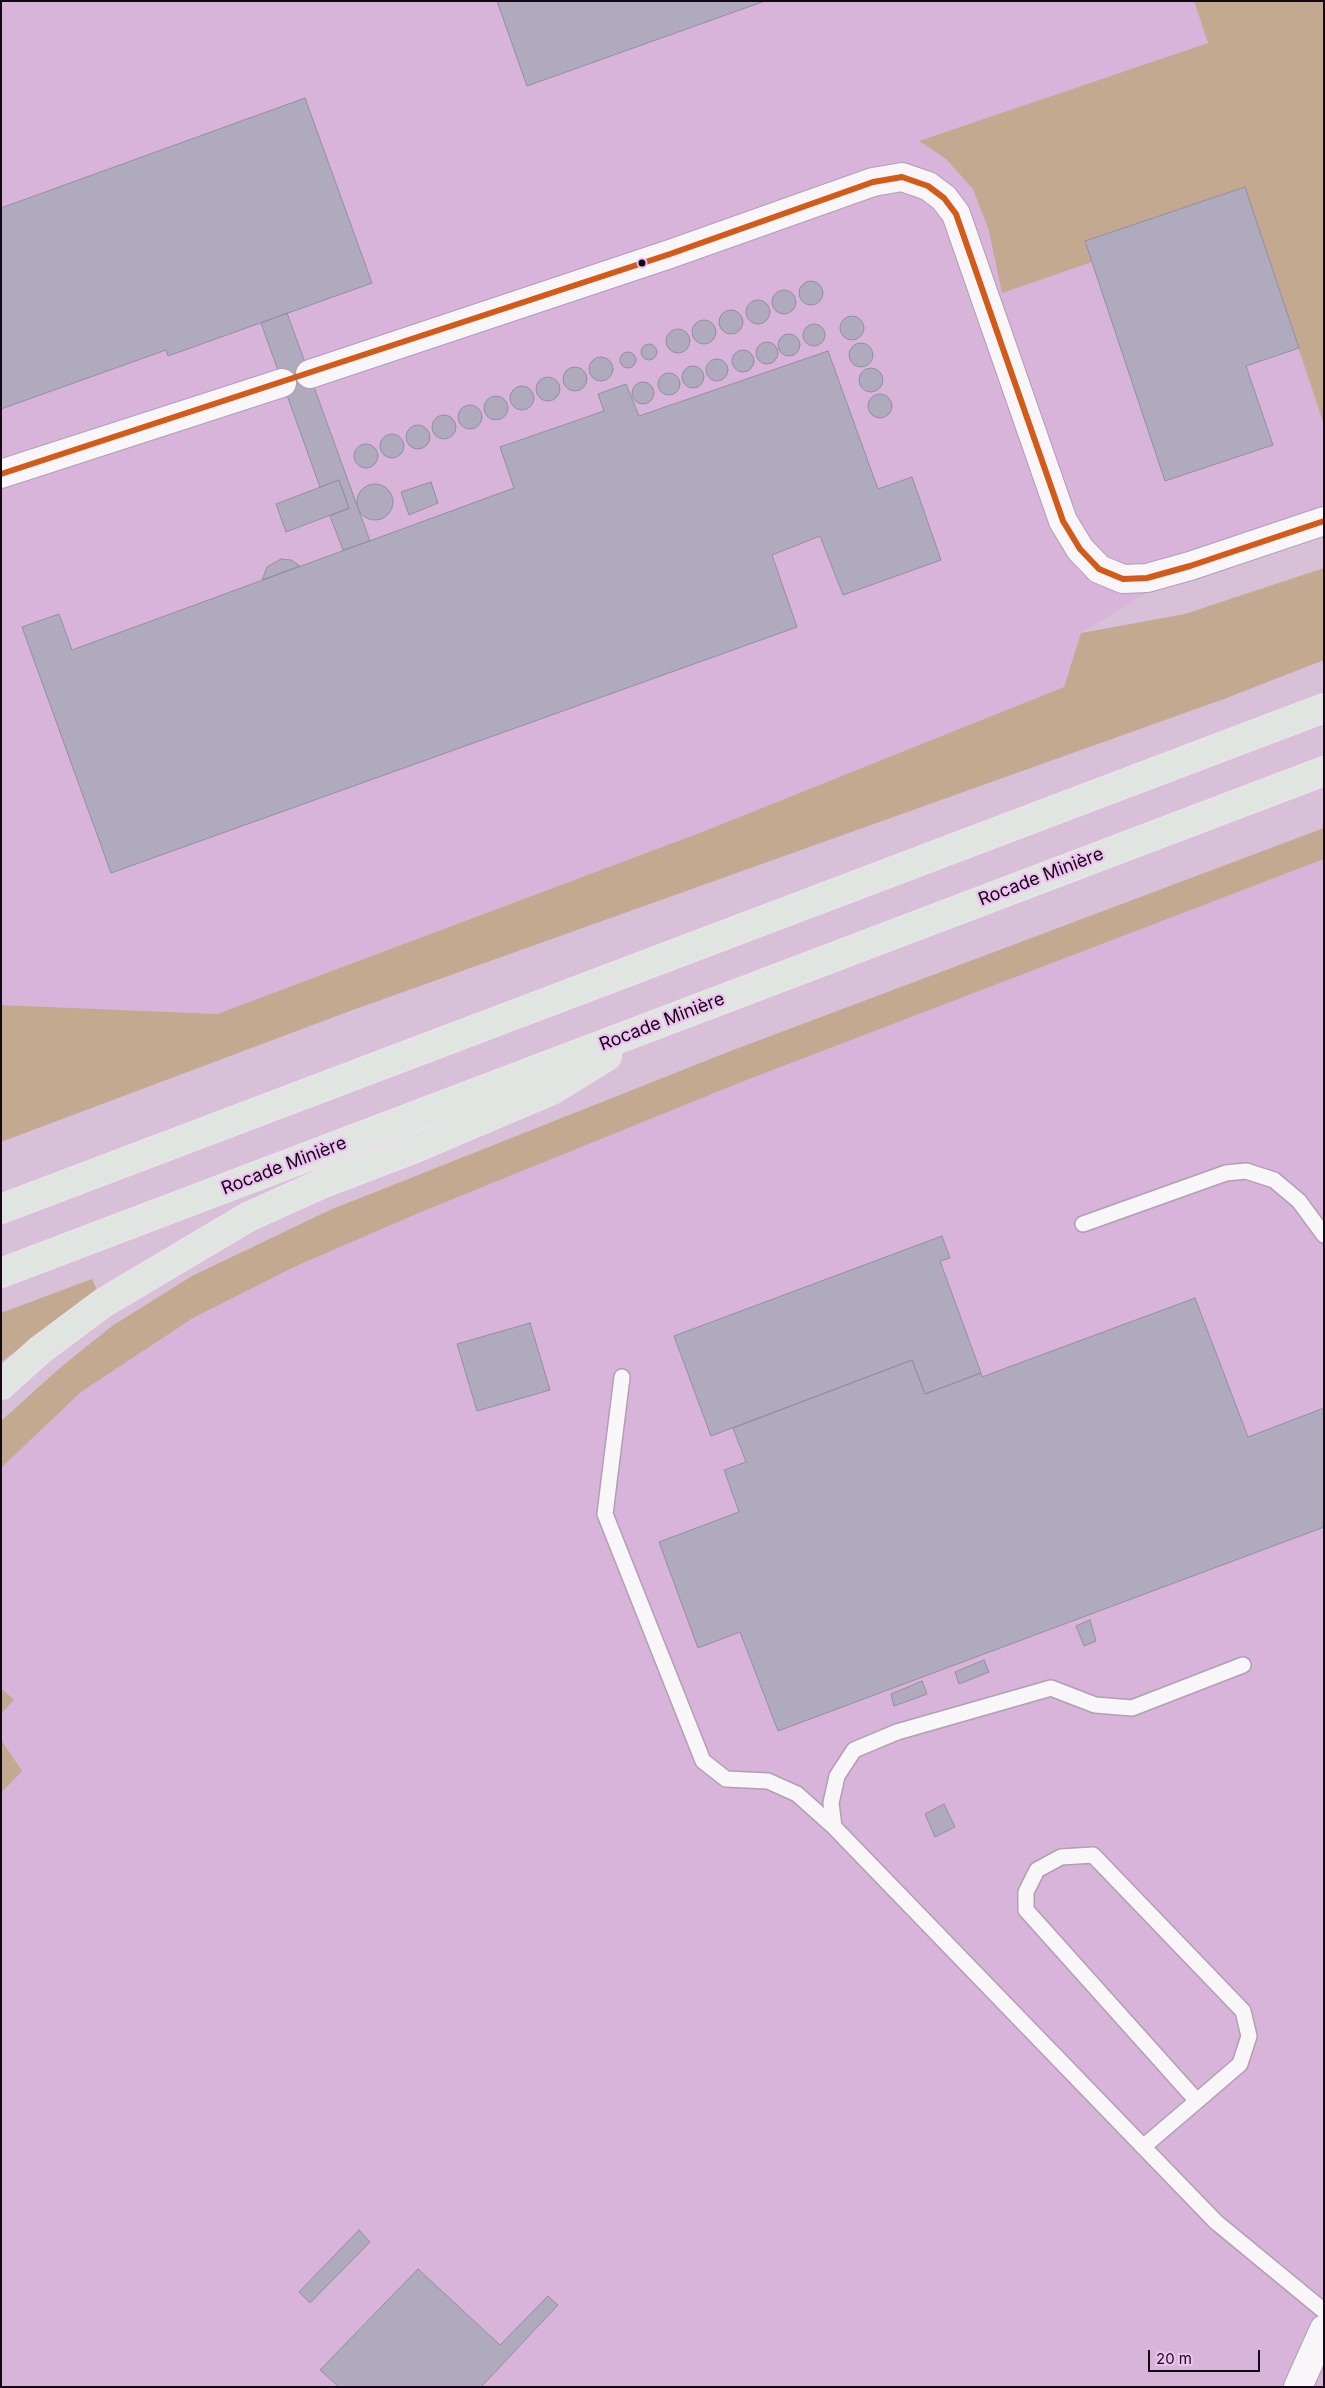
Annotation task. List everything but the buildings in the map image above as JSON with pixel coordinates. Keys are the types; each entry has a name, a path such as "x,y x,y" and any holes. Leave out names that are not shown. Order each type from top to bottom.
{"highway":[{"path":"1,1209 1324,708"},
{"name":"Rocade Minière","path":"1,1273 1324,771"},
{"path":"1,1385 40,1350 103,1303 248,1217 322,1184 413,1149 552,1090 665,1021"}],"street":[{"path":"310,374 670,254 873,182 902,177 928,186 944,198 956,214 1063,521 1080,549 1099,569 1123,579 1147,578 1190,566 1324,521"},
{"path":"1,474 282,383"},
{"path":"1298,2387 1324,2328"}],"lane":[{"path":"1083,1224 1226,1173 1246,1172 1274,1180 1299,1201 1324,1235"},
{"path":"622,1377 605,1514 703,1761 726,1778 768,1781 797,1794 834,1827 1216,2222 1324,2311"},
{"path":"834,1827 831,1803 837,1776 854,1750 897,1732 1052,1688 1095,1705 1132,1708 1243,1665"},
{"path":"1143,2147 1197,2101 1240,2064 1249,2036 1243,2012 1093,1856 1061,1857 1037,1870 1026,1892 1026,1910 1197,2101"}],"shaded area":[{"path":"1,1 1194,1 1324,387 1324,521 1190,566 1081,633 1064,687 702,832 217,1014 1,1005"},
{"path":"1194,1 1324,1 1324,425 1245,187 1085,241 1092,262 1002,293 989,231 973,189 946,159 919,141 1208,43"},
{"path":"1324,568 1324,660 1224,699 350,1011 1,1142 1,1005 217,1014 702,832 1064,687 1081,633 1185,614"},
{"path":"1324,828 1324,859 744,1081 421,1212 294,1267 193,1318 81,1392 1,1468 1,1421 61,1367 112,1326 192,1276 330,1210 728,1052"},
{"path":"1324,859 1324,2387 1,2387 1,1714 14,1700 1,1688 1,1468 81,1392 193,1318 294,1267 421,1212 744,1081"},
{"path":"92,1279 98,1292 1,1362 1,1313"},
{"path":"1,1688 14,1700 1,1714"},
{"path":"1,1740 22,1771 1,1793"}],"transit line":[{"path":"1,474 670,254 873,182 902,177 928,186 944,198 956,214 1063,521 1080,549 1099,569 1123,579 1147,578 1190,566 1324,521"}]}
